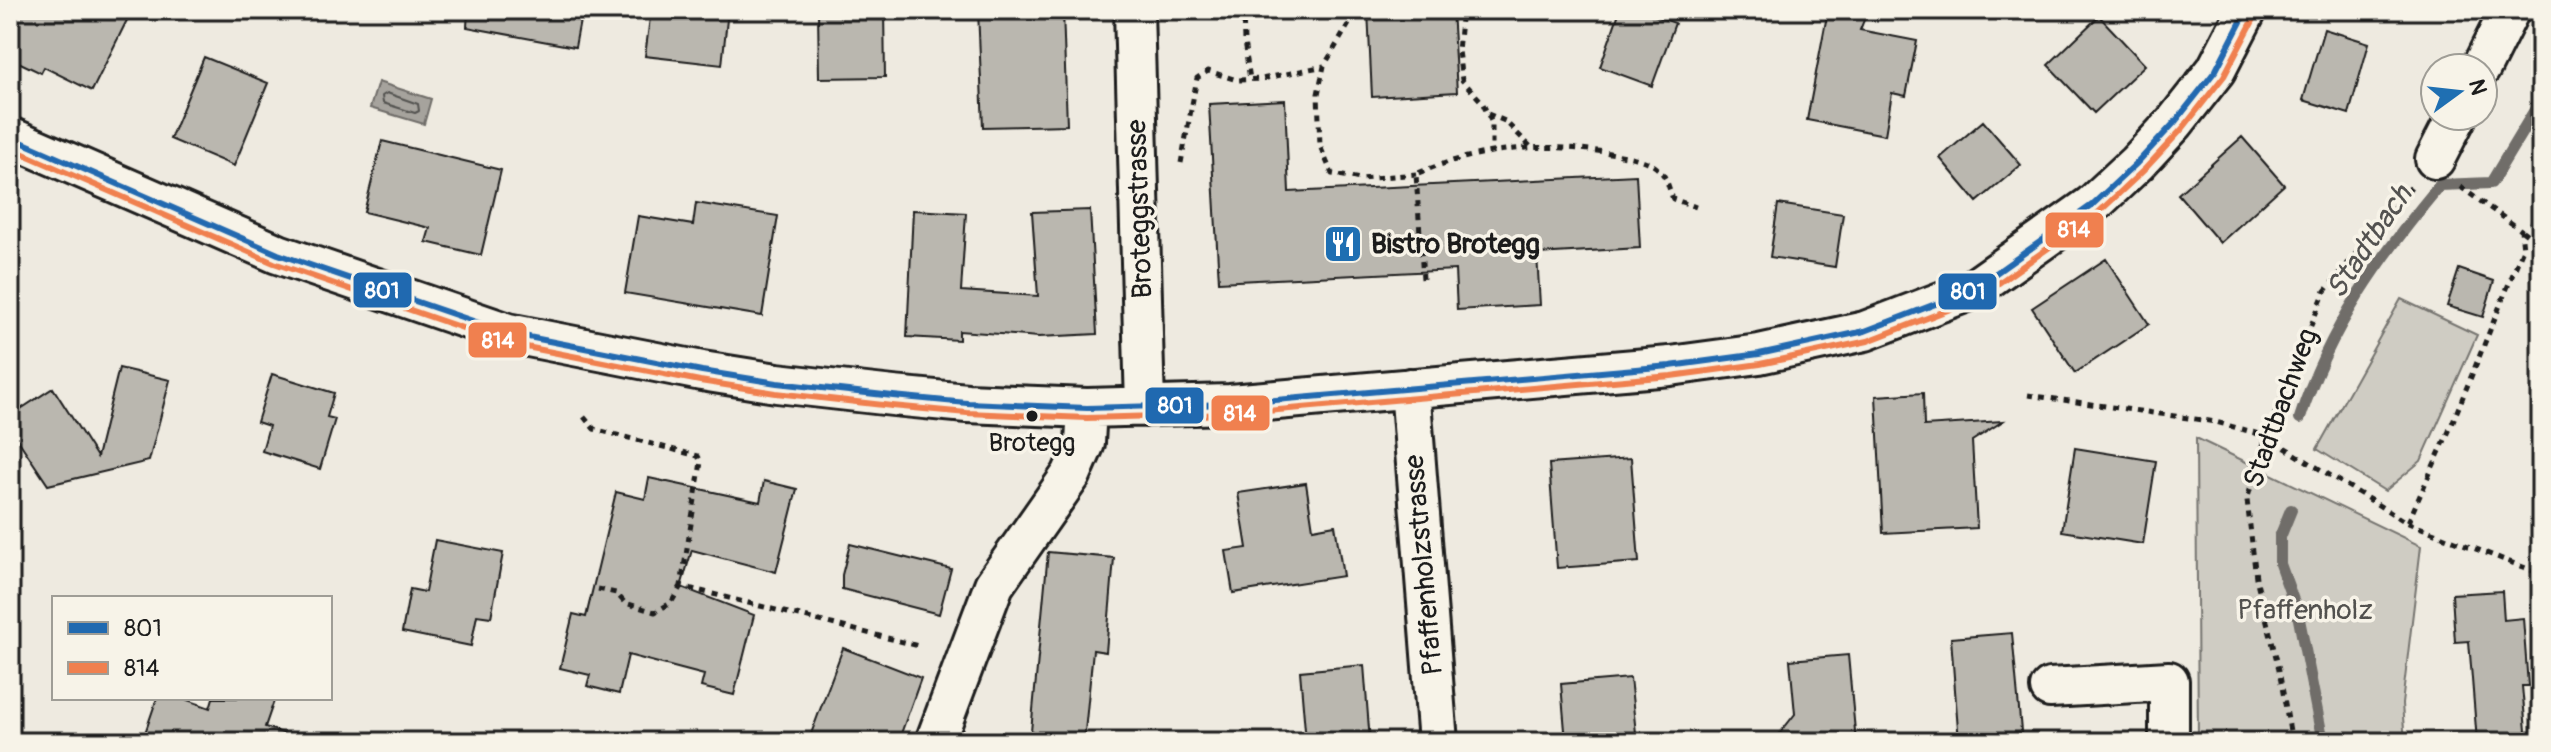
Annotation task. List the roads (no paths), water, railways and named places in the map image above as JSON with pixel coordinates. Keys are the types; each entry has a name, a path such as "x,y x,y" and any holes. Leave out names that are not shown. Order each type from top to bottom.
{"street":[{"name":"Broteggstrasse","path":"1134,10 1145,407"},
{"path":"10,138 278,254 508,333 777,383 967,403 1087,408 1230,404 1670,366 1759,354 1865,331 1972,290 2092,205 2137,163 2175,122 2216,70 2247,10"},
{"path":"2489,52 2510,10"},
{"path":"2442,169 2452,132"},
{"name":"Pfaffenholzstrasse","path":"1410,388 1438,742"},
{"path":"935,742 994,585 1071,475 1085,443 1087,408"},
{"path":"2050,688 2169,681 2169,742"}],"water":[{"path":"378,82 431,99 424,124 370,108"}],"waterway":[{"name":"Stadtbach","path":"2300,418 2341,324 2397,239 2440,185 2491,183 2541,100"},
{"name":"Stadtbach","path":"2291,510 2280,537 2280,564 2298,614 2323,742"}],"place":[{"name":"Bistro Brotegg","path":"1343,244"},
{"name":"Brotegg","path":"1032,416"}],"park label":[{"name":"Pfaffenholz","path":"2305,610"}]}
